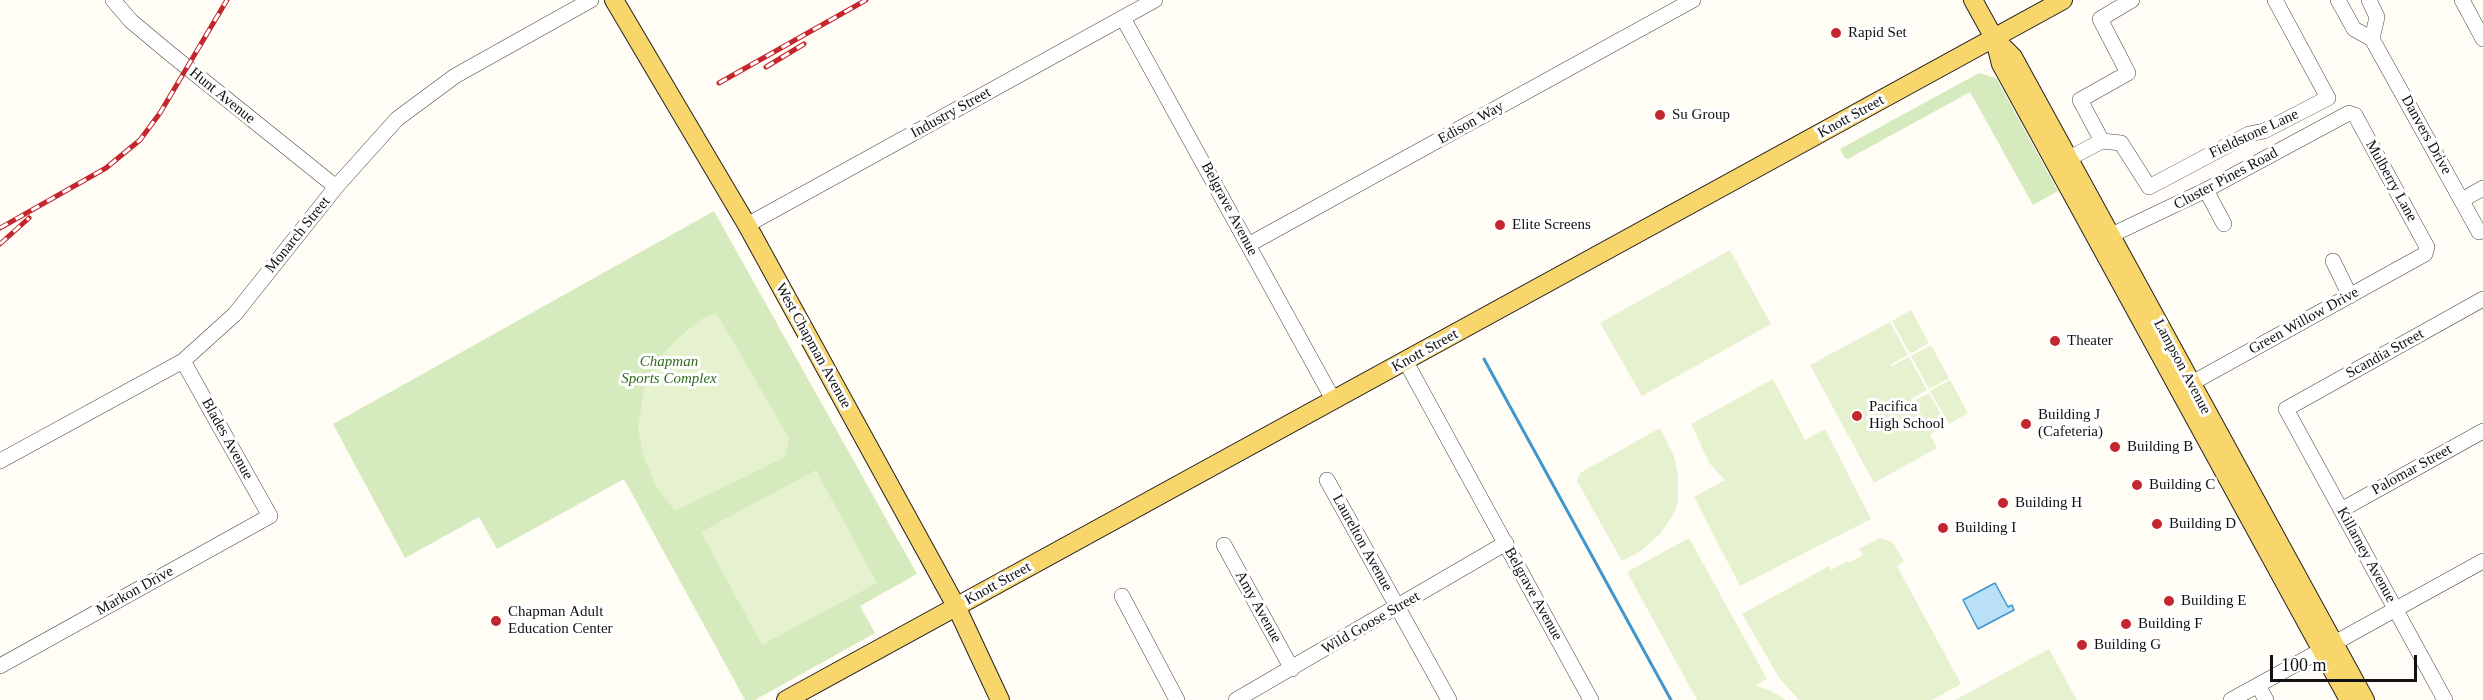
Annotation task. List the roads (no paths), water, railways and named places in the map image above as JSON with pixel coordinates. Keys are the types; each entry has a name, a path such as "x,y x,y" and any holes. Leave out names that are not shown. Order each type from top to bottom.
{"main road":[{"name":"West Chapman Avenue","path":"614,0 747,225 956,606 1000,700"},
{"name":"Lampson Avenue","path":"1972,0 1994,38 2001,64 2063,162 2328,646 2365,700"},
{"name":"Knott Street","path":"786,700 2063,0"},
{"name":"Lampson Avenue","path":"2328,646 2349,700"}],"street":[{"name":"Hunt Avenue","path":"113,0 131,21 336,187"},
{"name":"Monarch Street","path":"0,461 183,361 235,314 336,187 397,119 446,83 591,0"},
{"name":"Industry Street","path":"747,225 1155,0"},
{"name":"Edison Way","path":"1248,245 1693,0"},
{"path":"2063,162 2102,141 2080,100 2128,73 2100,19 2132,0"},
{"name":"Fieldstone Lane","path":"2102,141 2121,143 2148,187 2249,134 2265,131 2328,98 2275,0"},
{"name":"Danvers Drive","path":"2338,0 2354,29 2372,39 2479,232"},
{"path":"2369,0 2377,16 2372,39"},
{"path":"2462,0 2483,39"},
{"name":"Belgrave Avenue","path":"1123,18 1334,401"},
{"name":"Cluster Pines Road","path":"2105,238 2206,190 2352,113"},
{"name":"Mulberry Lane","path":"2352,113 2427,247 2427,251"},
{"path":"2462,200 2483,188"},
{"path":"2206,190 2224,224"},
{"name":"Green Willow Drive","path":"2185,387 2427,251"},
{"path":"2334,261 2350,296"},
{"name":"Scandia Street","path":"2286,409 2483,299"},
{"name":"Blades Avenue","path":"183,361 270,516"},
{"name":"Belgrave Avenue","path":"1406,362 1591,700"},
{"name":"Killarney Avenue","path":"2286,409 2445,700"},
{"name":"Palomar Street","path":"2342,510 2483,431"},
{"name":"Laurelton Avenue","path":"1328,480 1449,700"},
{"name":"Markon Drive","path":"0,666 270,516"},
{"name":"Wild Goose Street","path":"1236,700 1293,669 1506,543"},
{"name":"Amy Avenue","path":"1224,545 1293,669"},
{"path":"2231,700 2483,561"},
{"path":"1122,596 1178,700"},
{"path":"2258,685 2266,700"}],"water":[{"path":"1995,583 2008,607 2012,605 2014,610 1978,629 1963,600"}],"waterway":[{"path":"1484,359 1671,700"}],"railway":[{"path":"0,228 106,168 140,140 160,113 227,0"},
{"path":"719,83 866,0"},
{"path":"766,67 804,44"},
{"path":"0,244 29,218"}],"place":[{"name":"Rapid Set","path":"1836,33"},
{"name":"Su Group","path":"1660,115"},
{"name":"Elite Screens","path":"1500,225"},
{"name":"Theater","path":"2055,341"},
{"name":"Pacifica High School","path":"1857,416"},
{"name":"Building J (Cafeteria)","path":"2026,424"},
{"name":"Building B","path":"2115,447"},
{"name":"Building C","path":"2137,485"},
{"name":"Building H","path":"2003,503"},
{"name":"Building D","path":"2157,524"},
{"name":"Building I","path":"1943,528"},
{"name":"Building E","path":"2169,601"},
{"name":"Chapman Adult Education Center","path":"496,621"},
{"name":"Building F","path":"2126,624"},
{"name":"Building G","path":"2082,645"}],"park label":[{"name":"Chapman Sports Complex","path":"669,370"}]}
